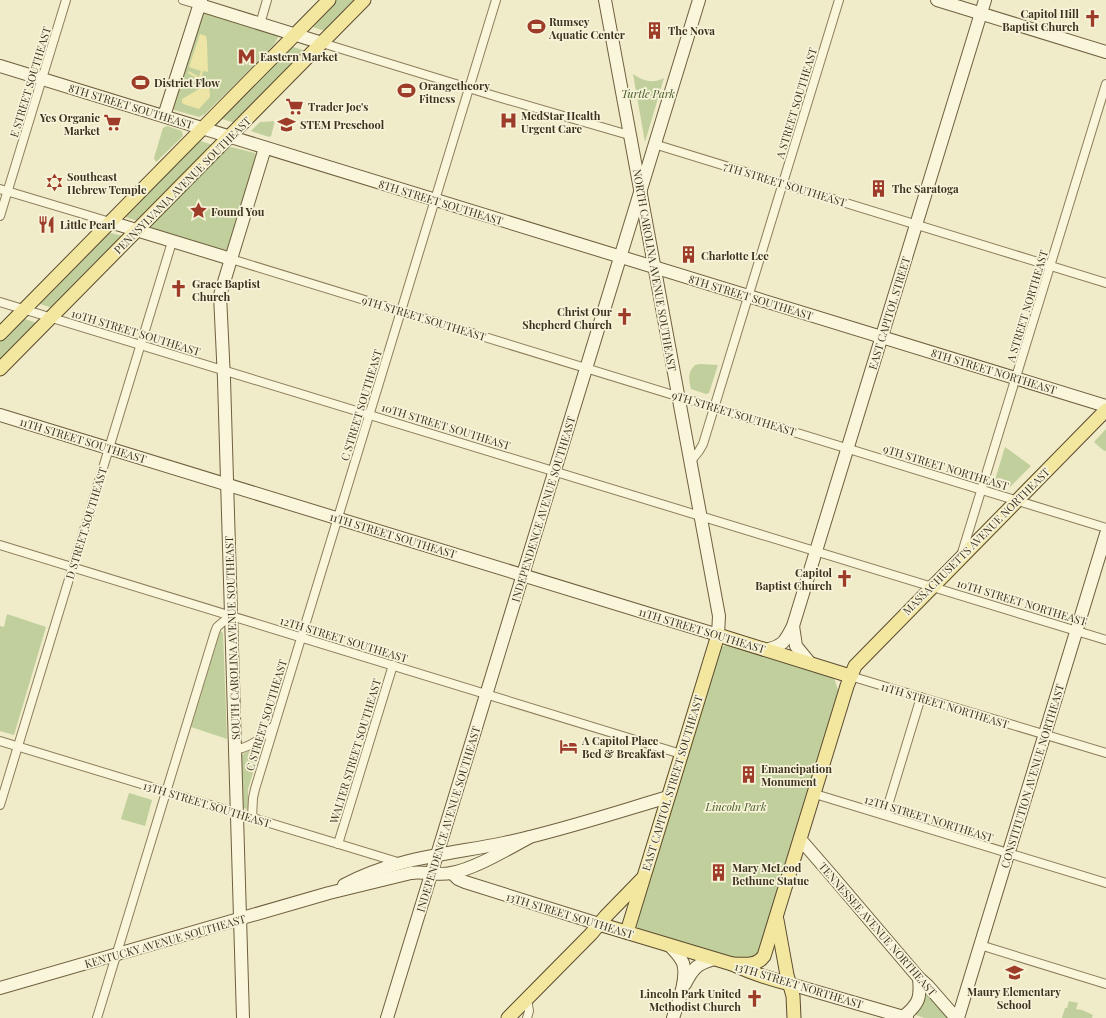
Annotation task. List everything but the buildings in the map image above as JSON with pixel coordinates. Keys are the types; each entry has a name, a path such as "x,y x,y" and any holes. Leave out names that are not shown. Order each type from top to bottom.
{"main road":[{"path":"0,334 329,0"},
{"name":"PENNSYLVANIA AVENUE SOUTHEAST","path":"0,369 364,0"},
{"name":"NORTH CAROLINA AVENUE SOUTHEAST","path":"605,0 719,616 718,635"},
{"name":"INDEPENDENCE AVENUE SOUTHEAST","path":"387,1018 699,0"},
{"path":"937,0 1106,52"},
{"name":"EAST CAPITOL STREET","path":"793,626 985,0"},
{"path":"164,116 201,3 260,24 322,43"},
{"name":"8TH STREET SOUTHEAST","path":"0,66 882,337"},
{"path":"231,259 265,148"},
{"name":"9TH STREET SOUTHEAST","path":"110,222 231,259"},
{"name":"SOUTH CAROLINA AVENUE SOUTHEAST","path":"231,259 220,295 224,370 230,616 243,1018"},
{"name":"8TH STREET NORTHEAST","path":"882,337 1016,377 1106,406"},
{"name":"MASSACHUSETTS AVENUE NORTHEAST","path":"732,964 752,964 762,959 766,952 850,676 854,668 932,586 1106,410"},
{"name":"11TH STREET SOUTHEAST","path":"0,415 522,574 785,656"},
{"name":"CONSTITUTION AVENUE NORTHEAST","path":"957,1018 1106,534"},
{"path":"765,650 777,648 784,643 793,626"},
{"path":"793,626 796,646 810,663"},
{"name":"EAST CAPITOL STREET SOUTHEAST","path":"627,932 718,635"},
{"name":"11TH STREET NORTHEAST","path":"785,656 850,676"},
{"name":"KENTUCKY AVENUE SOUTHEAST","path":"0,988 329,893 404,869 437,855 530,837 668,797"},
{"name":"KENTUCKY AVENUE SOUTHEAST","path":"404,869 416,873 452,873 464,870 530,837"},
{"name":"TENNESSEE AVENUE NORTHEAST","path":"800,840 833,876 919,978 957,1018"},
{"name":"13TH STREET SOUTHEAST","path":"452,873 458,879 465,882 691,952"},
{"path":"508,1018 644,878"},
{"path":"776,917 787,975 794,1000 794,1018"},
{"path":"669,945 683,962 684,972 682,989 673,1018"},
{"name":"13TH STREET NORTHEAST","path":"691,952 790,984 905,1017"},
{"path":"682,989 697,966 714,959"},
{"path":"905,1017 918,1001 920,992 919,978"}],"street":[{"name":"E STREET SOUTHEAST","path":"0,216 4,190 42,79 66,0"},
{"path":"183,0 201,3"},
{"path":"260,24 267,0"},
{"name":"C STREET SOUTHEAST","path":"252,818 254,793 496,0"},
{"name":"A STREET SOUTHEAST","path":"690,461 702,446 839,0"},
{"path":"322,43 629,135"},
{"name":"A STREET NORTHEAST","path":"961,557 1106,84"},
{"name":"7TH STREET SOUTHEAST","path":"654,144 1106,283"},
{"name":"9TH STREET SOUTHEAST","path":"4,190 110,222"},
{"name":"D STREET SOUTHEAST","path":"0,805 172,242"},
{"name":"9TH STREET SOUTHEAST","path":"231,259 848,448"},
{"name":"10TH STREET SOUTHEAST","path":"0,302 816,551"},
{"name":"9TH STREET NORTHEAST","path":"848,448 1106,528"},
{"name":"12TH STREET SOUTHEAST","path":"0,545 681,754"},
{"name":"10TH STREET NORTHEAST","path":"816,551 1106,640"},
{"path":"97,1018 217,627 230,616"},
{"name":"WALTER STREET SOUTHEAST","path":"338,844 393,665"},
{"name":"11TH STREET NORTHEAST","path":"850,676 1106,753"},
{"path":"884,815 921,697"},
{"path":"235,750 246,748 254,744 274,727"},
{"name":"13TH STREET SOUTHEAST","path":"0,741 338,844 404,869"},
{"name":"12TH STREET NORTHEAST","path":"815,794 1105,883"},
{"path":"1105,883 1106,874"},
{"path":"980,945 1106,984"},
{"path":"527,999 529,1011 527,1018"}],"green space":[{"path":"335,0 355,0 325,31 310,26"},
{"path":"206,12 276,35 278,37 272,47 205,114 199,117 174,110 173,108 202,13"},
{"path":"290,46 306,51 235,123 219,118"},
{"name":"Turtle Park","path":"633,74 648,81 656,81 664,78 645,142"},
{"path":"275,121 271,136 269,137 251,131 260,122"},
{"path":"167,126 182,131 183,136 156,162 154,158 163,128"},
{"path":"197,140 213,145 138,221 122,216"},
{"path":"231,147 255,153 258,156 230,249 227,251 222,251 151,228 152,225 225,150"},
{"path":"107,232 123,236 52,308 37,303"},
{"path":"22,318 37,323 0,361 0,340"},
{"path":"695,365 718,365 709,393 706,394 691,389 690,385 689,376 691,371"},
{"path":"1106,429 1106,451 1094,442"},
{"path":"1005,447 1031,466 1010,487 994,483"},
{"path":"7,614 46,627 14,735 0,731 0,626 4,627"},
{"path":"221,631 223,633 227,739 191,727"},
{"name":"Lincoln Park","path":"726,645 834,678 839,693 760,954 749,962 639,929 632,920 715,650"},
{"path":"262,743 248,789 250,807 248,810 243,807 241,757 243,754"},
{"path":"129,793 152,800 145,826 121,819"},
{"path":"923,989 951,1018 924,1018 914,1014"},
{"path":"1069,1001 1078,1003 1076,1009 1093,1015 1092,1018 1062,1018"}],"sand":[{"path":"200,34 206,36 208,72 203,71 201,78 205,80 200,81 197,85 198,79 188,73 189,71 199,77 201,71 189,67"},
{"path":"209,83 210,97 199,109 182,103 182,99"}],"place":[{"name":"Capitol Hill Baptist Church","path":"1092,19"},
{"name":"Rumsey Aquatic Center","path":"536,27"},
{"name":"The Nova","path":"655,30"},
{"name":"Eastern Market","path":"247,56"},
{"name":"District Flow","path":"141,82"},
{"name":"Orangetheory Fitness","path":"406,91"},
{"name":"Trader Joe's","path":"295,106"},
{"name":"MedStar Health Urgent Care","path":"508,121"},
{"name":"Yes Organic Market","path":"113,123"},
{"name":"STEM Preschool","path":"287,124"},
{"name":"Southeast Hebrew Temple","path":"54,182"},
{"name":"The Saratoga","path":"879,188"},
{"name":"Found You","path":"198,211"},
{"name":"Little Pearl","path":"47,224"},
{"name":"Charlotte Lee","path":"688,255"},
{"name":"Grace Baptist Church","path":"179,289"},
{"name":"Christ Our Shepherd Church","path":"625,317"},
{"name":"Capitol Baptist Church","path":"845,578"},
{"name":"A Capitol Place Bed & Breakfast","path":"569,746"},
{"name":"Emancipation Monument","path":"748,774"},
{"name":"Mary McLeod Bethune Statue","path":"719,873"},
{"name":"Maury Elementary School","path":"1014,973"},
{"name":"Lincoln Park United Methodist Church","path":"754,999"}]}
